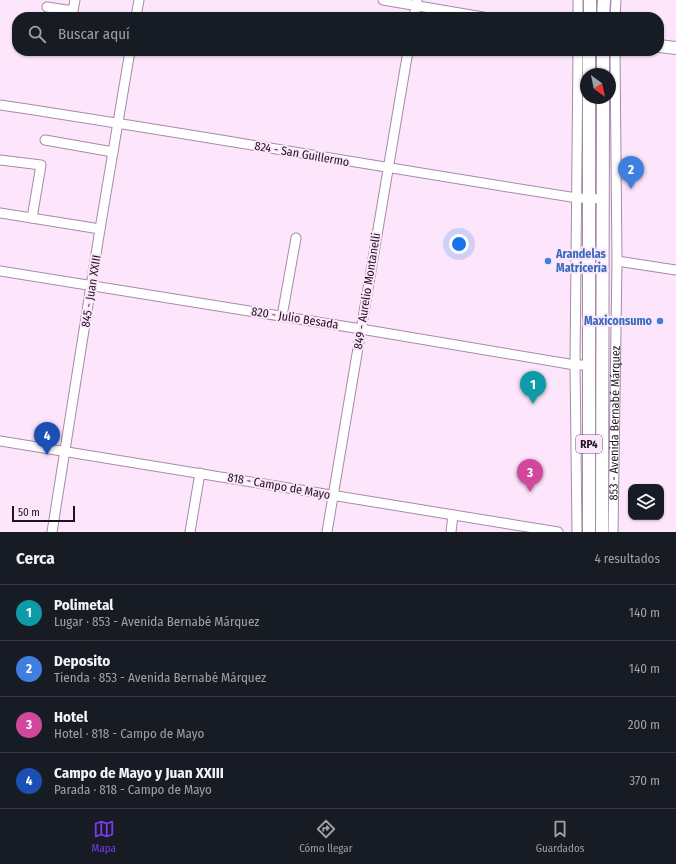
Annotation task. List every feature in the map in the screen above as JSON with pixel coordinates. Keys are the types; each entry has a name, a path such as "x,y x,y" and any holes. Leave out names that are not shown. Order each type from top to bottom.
{"main road":[{"path":"590,0 590,12"},
{"path":"603,12 604,0"},
{"path":"664,47 676,48"},
{"path":"589,56 589,68"},
{"path":"603,56 603,68"},
{"name":"853 - Avenida Bernabé Márquez","path":"589,104 583,198 590,365 589,532"},
{"name":"853 - Avenida Bernabé Márquez","path":"602,532 603,104"}],"street":[{"path":"47,7 73,11 75,0"},
{"path":"137,12 139,0"},
{"path":"383,0 416,3 459,12"},
{"path":"578,0 578,12"},
{"path":"615,12 616,0"},
{"name":"845 - Juan XXIII","path":"52,532 129,56"},
{"name":"849 - Aurelio Montanelli","path":"327,532 407,56"},
{"name":"853 - Avenida Bernabé Márquez","path":"578,56 583,198 575,365 578,532"},
{"name":"853 - Avenida Bernabé Márquez","path":"613,532 617,261 615,56"},
{"name":"824 - San Guillermo","path":"0,105 388,168 583,198 604,199"},
{"path":"45,140 113,152"},
{"path":"0,160 42,166 32,218"},
{"path":"0,213 100,229"},
{"path":"282,316 296,238"},
{"path":"617,261 676,270"},
{"name":"820 - Julio Besada","path":"0,271 575,365 590,365"},
{"name":"818 - Campo de Mayo","path":"0,441 558,532"},
{"path":"190,532 200,473"},
{"path":"451,532 454,515"}],"place":[{"name":"Deposito","path":"631,189"},
{"name":"Arandelas Matriceria","path":"548,261"},
{"name":"Maxiconsumo","path":"660,321"},
{"name":"Polimetal","path":"533,404"},
{"name":"Campo de Mayo y Juan XXIII","path":"47,455"},
{"name":"Hotel","path":"530,492"}]}
